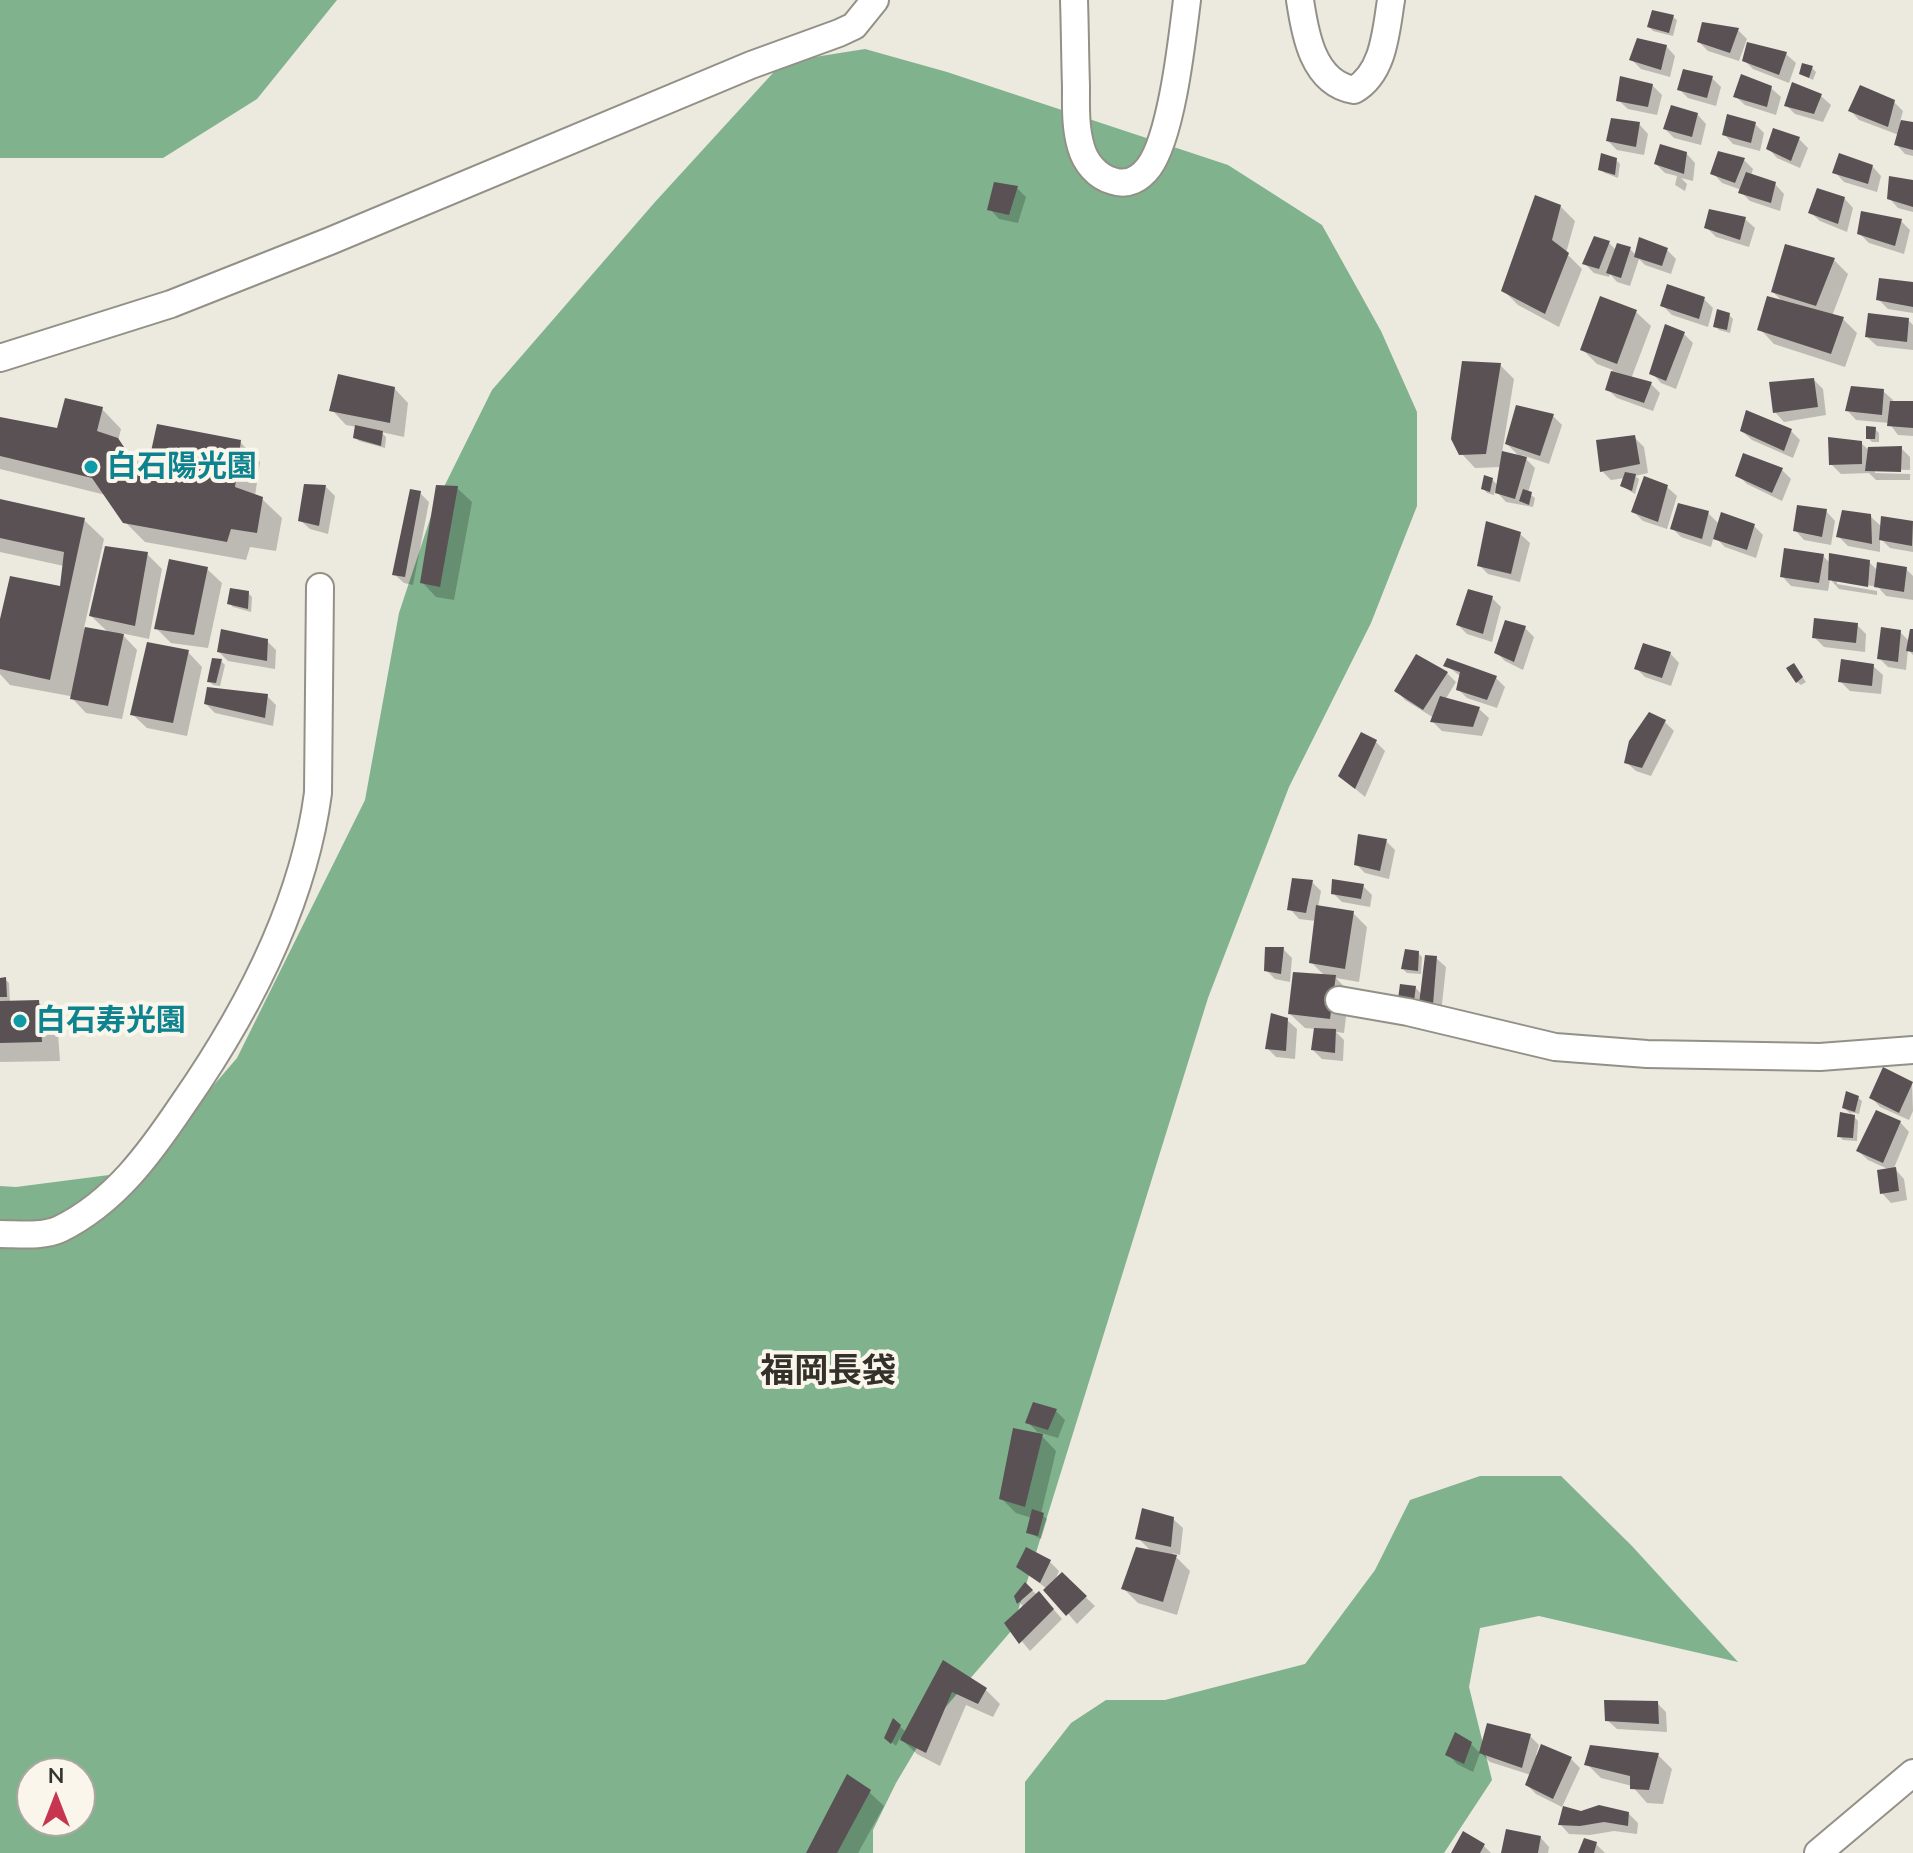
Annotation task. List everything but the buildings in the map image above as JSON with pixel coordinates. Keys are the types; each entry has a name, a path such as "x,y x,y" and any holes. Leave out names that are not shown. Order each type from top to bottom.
{"street":[{"path":"0,358 171,304 751,65 839,33 854,26 875,0"},
{"path":"1074,0 1076,119 1080,145 1085,158 1102,177 1128,183 1140,177 1151,165 1158,149 1174,84 1187,0"},
{"path":"1300,0 1310,48 1321,69 1332,81 1354,90 1366,83 1376,67 1391,0"},
{"path":"0,1234 37,1234 58,1230 97,1206 130,1177 202,1077 237,1022 296,889 315,813 320,587"},
{"path":"1339,1000 1570,1048 1647,1054 1820,1057 1913,1050"},
{"path":"1818,1853 1913,1773"}],"green space":[{"path":"0,0 337,0 257,99 163,158 0,158"},
{"path":"865,49 947,72 1228,165 1322,225 1381,331 1417,412 1417,506 1371,623 1289,787 1208,998 1012,1630 931,1724 873,1830 873,1853 0,1853 0,1186 16,1187 109,1175 156,1152 237,1058 365,800 399,613 434,507 492,390 655,202 783,62"},
{"path":"1480,1476 1561,1476 1632,1546 1738,1662 1539,1616 1480,1628 1469,1687 1492,1780 1444,1853 1025,1853 1025,1782 1071,1723 1106,1700 1165,1700 1305,1664 1375,1570 1410,1500"}],"place":[{"name":"白石陽光園","path":"91,467"},
{"name":"白石寿光園","path":"20,1021"}],"district":[{"name":"福岡長袋","path":"828,1372"}]}
